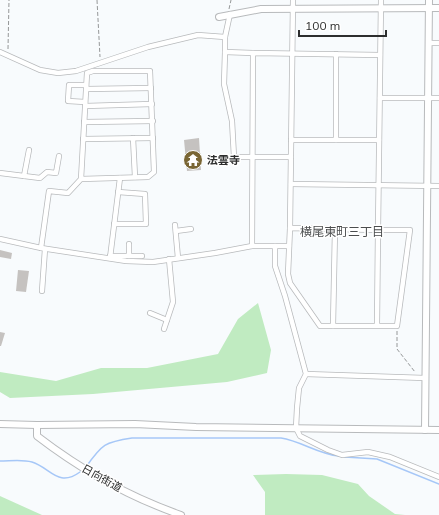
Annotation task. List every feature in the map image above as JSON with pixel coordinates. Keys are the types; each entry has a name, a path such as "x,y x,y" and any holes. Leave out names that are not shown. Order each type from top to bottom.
{"street":[{"path":"290,228 410,230 397,326 320,326 290,283 289,246 293,0"},
{"path":"376,326 381,0"},
{"path":"425,430 429,0"},
{"path":"218,17 261,9 439,8"},
{"path":"230,14 225,37 224,84 232,121 234,157 291,157"},
{"path":"0,52 40,70 58,73 76,71 148,47 198,35 225,37"},
{"path":"429,43 439,43"},
{"path":"225,52 380,55"},
{"path":"252,246 253,53"},
{"path":"336,54 336,140"},
{"path":"42,290 43,249 49,191 68,193 81,178 87,73 93,71 150,71 154,172 148,177 81,178"},
{"path":"151,88 86,87 69,85 68,101 85,104 152,104"},
{"path":"380,98 439,98"},
{"path":"84,122 153,121"},
{"path":"133,138 135,177"},
{"path":"83,139 153,138"},
{"path":"291,140 379,140"},
{"path":"24,176 28,150"},
{"path":"0,172 40,178 46,172 56,172 58,156"},
{"path":"110,257 120,178"},
{"path":"291,184 439,186"},
{"path":"114,224 146,224 145,194 118,192"},
{"path":"175,225 178,258"},
{"path":"176,231 191,229"},
{"path":"333,326 335,229"},
{"path":"0,239 43,249 110,257 126,261 153,262 252,246 289,246"},
{"path":"129,244 129,256"},
{"path":"275,246 275,266 285,296 306,374 299,388 296,428 300,436 328,450 342,455 368,452 390,457 439,477"},
{"path":"110,257 142,256"},
{"path":"164,329 173,302 169,259"},
{"path":"150,313 167,320"},
{"path":"306,374 425,378"},
{"path":"0,424 37,426 135,424 439,430"},
{"name":"日向街道","path":"37,426 37,436 89,472 134,495 181,515"}],"path":[{"path":"8,56 9,0"},
{"path":"97,0 100,62"},
{"path":"230,14 229,8 231,0"},
{"path":"397,326 397,349 413,368"}],"green space":[{"path":"258,303 271,350 267,373 227,382 93,394 10,398 0,392 0,372 56,381 101,368 147,368 218,354 238,319"},
{"path":"253,475 322,475 358,484 369,496 395,514 405,515 265,515 265,492"},
{"path":"0,496 42,515 0,515"}],"building":[{"path":"199,138 201,170 187,171 184,140"},
{"path":"0,250 12,253 11,259 0,257"},
{"path":"18,270 29,271 26,292 16,291"},
{"path":"0,332 5,333 1,346 0,346"}],"waterway":[{"path":"86,467 96,453 105,445 132,438 281,438 324,453 339,456"},
{"path":"345,457 377,459 439,484"},
{"path":"0,461 20,460 32,462 55,475 66,478 80,472"}],"place":[{"name":"法雲寺","path":"193,160"}],"district":[{"name":"横尾東町三丁目","path":"342,232"}]}
